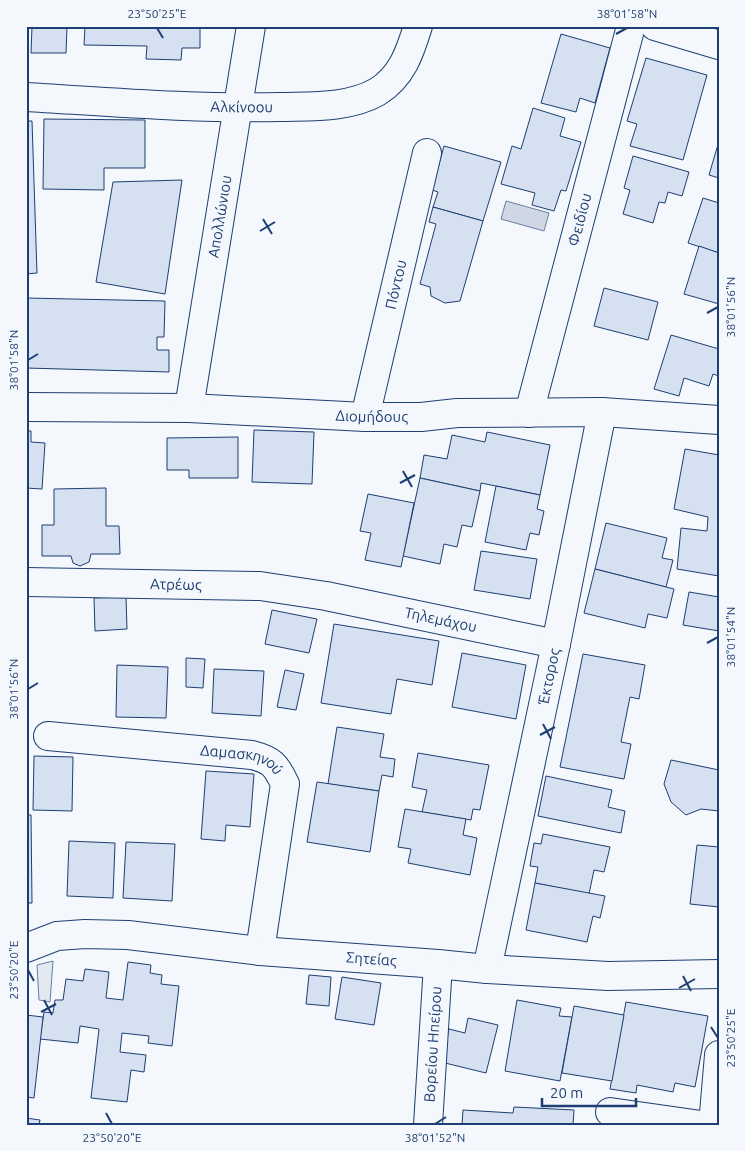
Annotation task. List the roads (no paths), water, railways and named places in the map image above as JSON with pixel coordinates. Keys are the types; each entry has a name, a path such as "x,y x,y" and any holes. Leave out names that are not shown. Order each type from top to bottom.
{"street":[{"name":"Απολλώνιου","path":"189,408 251,26"},
{"name":"Αλκίνοου","path":"26,97 237,108 313,106 352,102 378,91 397,75 411,51 418,26"},
{"name":"Φειδίου","path":"529,413 630,26"},
{"path":"655,26 719,45"},
{"name":"Πόντου","path":"366,417 427,153"},
{"name":"Διομήδους","path":"26,407 189,408 366,417 421,417 458,413 602,412 719,420"},
{"name":"Έκτορος","path":"487,969 556,644 602,412"},
{"name":"Ατρέως","path":"26,582 260,586 326,596"},
{"name":"Τηλεμάχου","path":"326,596 556,644"},
{"name":"Δαμασκηνού","path":"48,736 252,755 267,759 278,768 285,784 260,952"},
{"name":"Σητείας","path":"26,948 57,936 85,934 128,935 260,952 487,969 608,976 719,974"},
{"name":"Βορείου Ηπείρου","path":"428,1125 438,964"},
{"path":"712,1125 719,1055"},
{"path":"610,1112 701,1125"}]}
